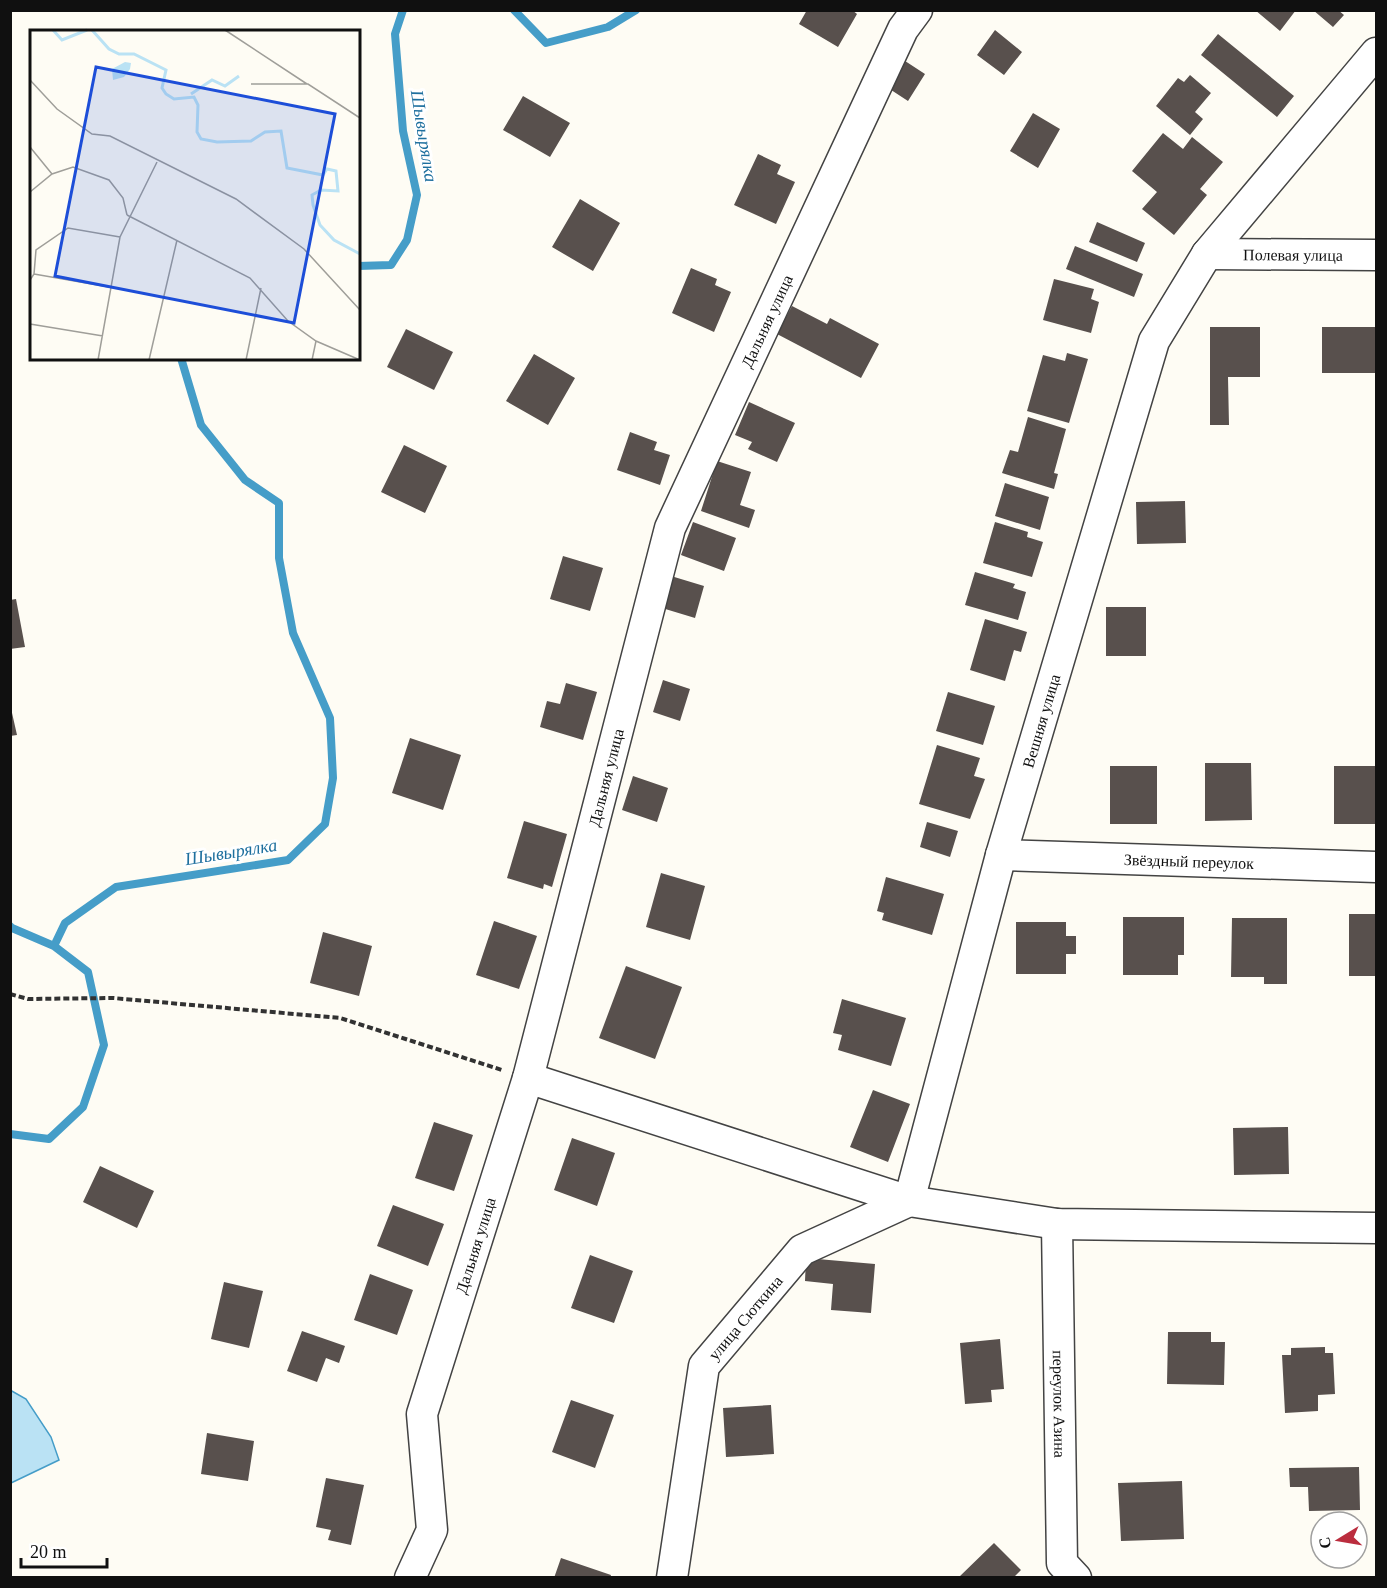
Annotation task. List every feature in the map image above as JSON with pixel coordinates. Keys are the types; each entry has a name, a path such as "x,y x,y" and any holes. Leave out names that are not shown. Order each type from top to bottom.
{"street":[{"name":"Дальняя улица","path":"410,1578 432,1530 422,1414 528,1078 670,528 903,29 916,10"},
{"name":"Вешняя улица","path":"909,1201 1001,855 1154,341 1207,254 1377,53"},
{"name":"Полевая улица","path":"1207,254 1377,255"},
{"name":"Звёздный переулок","path":"1001,855 1377,867"},
{"path":"528,1078 909,1201 1057,1224 1377,1228"},
{"name":"улица Сюткина","path":"672,1578 704,1365 802,1250 909,1201"},
{"name":"переулок Азина","path":"1057,1224 1062,1563 1076,1578"}],"path":[{"path":"10,994 28,999 113,998 340,1018 528,1078"}],"water":[{"path":"10,1390 26,1399 51,1437 59,1460 11,1483"}],"building":[{"path":"807,10 852,10 857,14 838,47 799,24"},
{"path":"1255,10 1296,10 1280,31"},
{"path":"1313,10 1338,10 1344,15 1333,27"},
{"path":"995,30 1022,52 1004,75 977,55"},
{"path":"1218,34 1294,96 1277,117 1201,55"},
{"path":"902,59 925,74 908,101 885,86"},
{"path":"1190,75 1211,93 1195,112 1203,119 1190,135 1156,106 1178,78 1184,82"},
{"path":"523,96 570,123 550,157 503,130"},
{"path":"1033,113 1060,129 1038,168 1010,151"},
{"path":"1163,133 1183,149 1192,137 1223,162 1200,189 1207,195 1174,235 1142,209 1157,192 1132,171"},
{"path":"758,154 781,165 777,174 795,182 776,224 734,205"},
{"path":"580,199 620,223 593,271 552,247"},
{"path":"1097,222 1145,243 1137,262 1089,242"},
{"path":"1075,246 1143,274 1134,297 1066,269"},
{"path":"691,268 717,279 715,285 731,292 714,332 672,313"},
{"path":"1054,279 1094,289 1091,299 1099,302 1091,333 1043,320"},
{"path":"792,306 827,324 830,318 879,344 861,378 777,334"},
{"path":"1210,327 1260,327 1260,377 1228,377 1229,425 1210,425"},
{"path":"1322,327 1376,327 1376,373 1322,373"},
{"path":"406,329 453,352 434,390 387,367"},
{"path":"1067,353 1088,359 1069,423 1027,411 1043,355 1065,361"},
{"path":"534,354 575,378 548,425 506,401"},
{"path":"749,402 795,423 777,462 748,449 752,442 735,435"},
{"path":"1028,417 1066,429 1054,473 1058,474 1054,489 1002,473 1010,450 1018,452"},
{"path":"630,432 657,442 654,450 670,455 660,485 617,470"},
{"path":"404,445 447,466 425,513 381,492"},
{"path":"717,461 751,472 740,505 755,510 749,528 701,511"},
{"path":"1005,483 1049,497 1040,530 995,516"},
{"path":"1185,501 1186,543 1137,544 1136,502"},
{"path":"693,522 736,538 724,571 681,555"},
{"path":"995,522 1028,532 1027,537 1043,542 1032,577 983,563"},
{"path":"563,556 603,568 590,611 550,599"},
{"path":"975,572 1015,584 1013,588 1026,592 1018,620 965,605"},
{"path":"671,576 704,586 695,618 662,608"},
{"path":"16,599 25,647 10,649 10,600"},
{"path":"1106,607 1146,607 1146,656 1106,656"},
{"path":"985,619 1027,632 1021,652 1014,650 1005,681 970,670"},
{"path":"663,680 690,689 680,721 653,712"},
{"path":"566,683 597,692 583,740 540,727 547,701 560,704"},
{"path":"948,692 995,706 983,745 936,731"},
{"path":"10,704 17,735 10,736"},
{"path":"410,738 461,755 443,810 392,793"},
{"path":"937,745 980,758 974,776 985,779 970,819 919,804"},
{"path":"1205,763 1251,763 1252,820 1205,821"},
{"path":"1110,766 1157,766 1157,824 1110,824"},
{"path":"1334,766 1376,766 1376,824 1334,824"},
{"path":"633,776 668,788 657,822 622,810"},
{"path":"524,821 567,834 552,887 544,884 543,889 507,878"},
{"path":"927,822 958,831 950,857 920,847"},
{"path":"661,873 705,886 690,940 646,927"},
{"path":"886,877 944,894 932,935 882,920 884,913 877,911"},
{"path":"1349,914 1375,914 1376,976 1349,976"},
{"path":"1123,917 1184,917 1184,955 1178,955 1178,975 1123,975"},
{"path":"1232,918 1287,918 1287,984 1264,984 1264,977 1231,977"},
{"path":"494,921 537,936 519,989 476,975"},
{"path":"1016,922 1066,922 1066,936 1076,936 1076,954 1066,954 1066,974 1016,974"},
{"path":"323,932 372,946 359,996 310,983"},
{"path":"626,966 682,987 655,1059 599,1038"},
{"path":"842,999 906,1018 891,1066 838,1050 842,1035 833,1033"},
{"path":"873,1090 910,1104 888,1162 850,1147"},
{"path":"434,1122 473,1135 454,1191 415,1178"},
{"path":"1288,1127 1289,1174 1234,1175 1233,1128"},
{"path":"572,1138 615,1153 597,1206 554,1190"},
{"path":"100,1166 154,1191 137,1228 83,1202"},
{"path":"393,1205 444,1224 428,1266 377,1246"},
{"path":"590,1255 633,1271 614,1323 571,1308"},
{"path":"806,1258 875,1264 871,1313 831,1310 833,1284 805,1281"},
{"path":"370,1274 413,1290 397,1335 354,1320"},
{"path":"224,1282 263,1291 249,1348 211,1339"},
{"path":"302,1331 345,1346 339,1363 326,1358 317,1382 287,1371"},
{"path":"1168,1332 1211,1332 1211,1342 1225,1342 1224,1385 1167,1384"},
{"path":"1000,1339 1004,1389 991,1390 992,1402 965,1404 960,1343"},
{"path":"1325,1347 1325,1353 1333,1353 1335,1394 1318,1395 1318,1411 1285,1413 1282,1355 1291,1355 1291,1348"},
{"path":"571,1400 614,1415 595,1468 552,1452"},
{"path":"771,1405 774,1454 726,1457 723,1408"},
{"path":"207,1433 254,1441 248,1481 201,1474"},
{"path":"1359,1467 1360,1510 1309,1511 1308,1487 1290,1487 1289,1468"},
{"path":"326,1478 364,1485 351,1545 328,1540 331,1530 316,1527"},
{"path":"1182,1481 1184,1539 1121,1541 1118,1483"},
{"path":"994,1543 1021,1570 1013,1578 958,1578"},
{"path":"561,1558 611,1575 610,1578 554,1578"}],"waterway":[{"name":"Шывырялка","path":"360,266 391,265 407,240 417,195 403,131 395,34 403,10"},
{"name":"Шывырялка","path":"514,10 546,43 608,27 636,10"},
{"name":"Шывырялка","path":"10,1134 49,1139 83,1107 104,1045 88,972 54,946 65,923 116,887 288,860 325,824 333,778 330,718 293,633 279,558 279,503 245,480 201,425 182,360"},
{"path":"10,926 54,946"}]}
